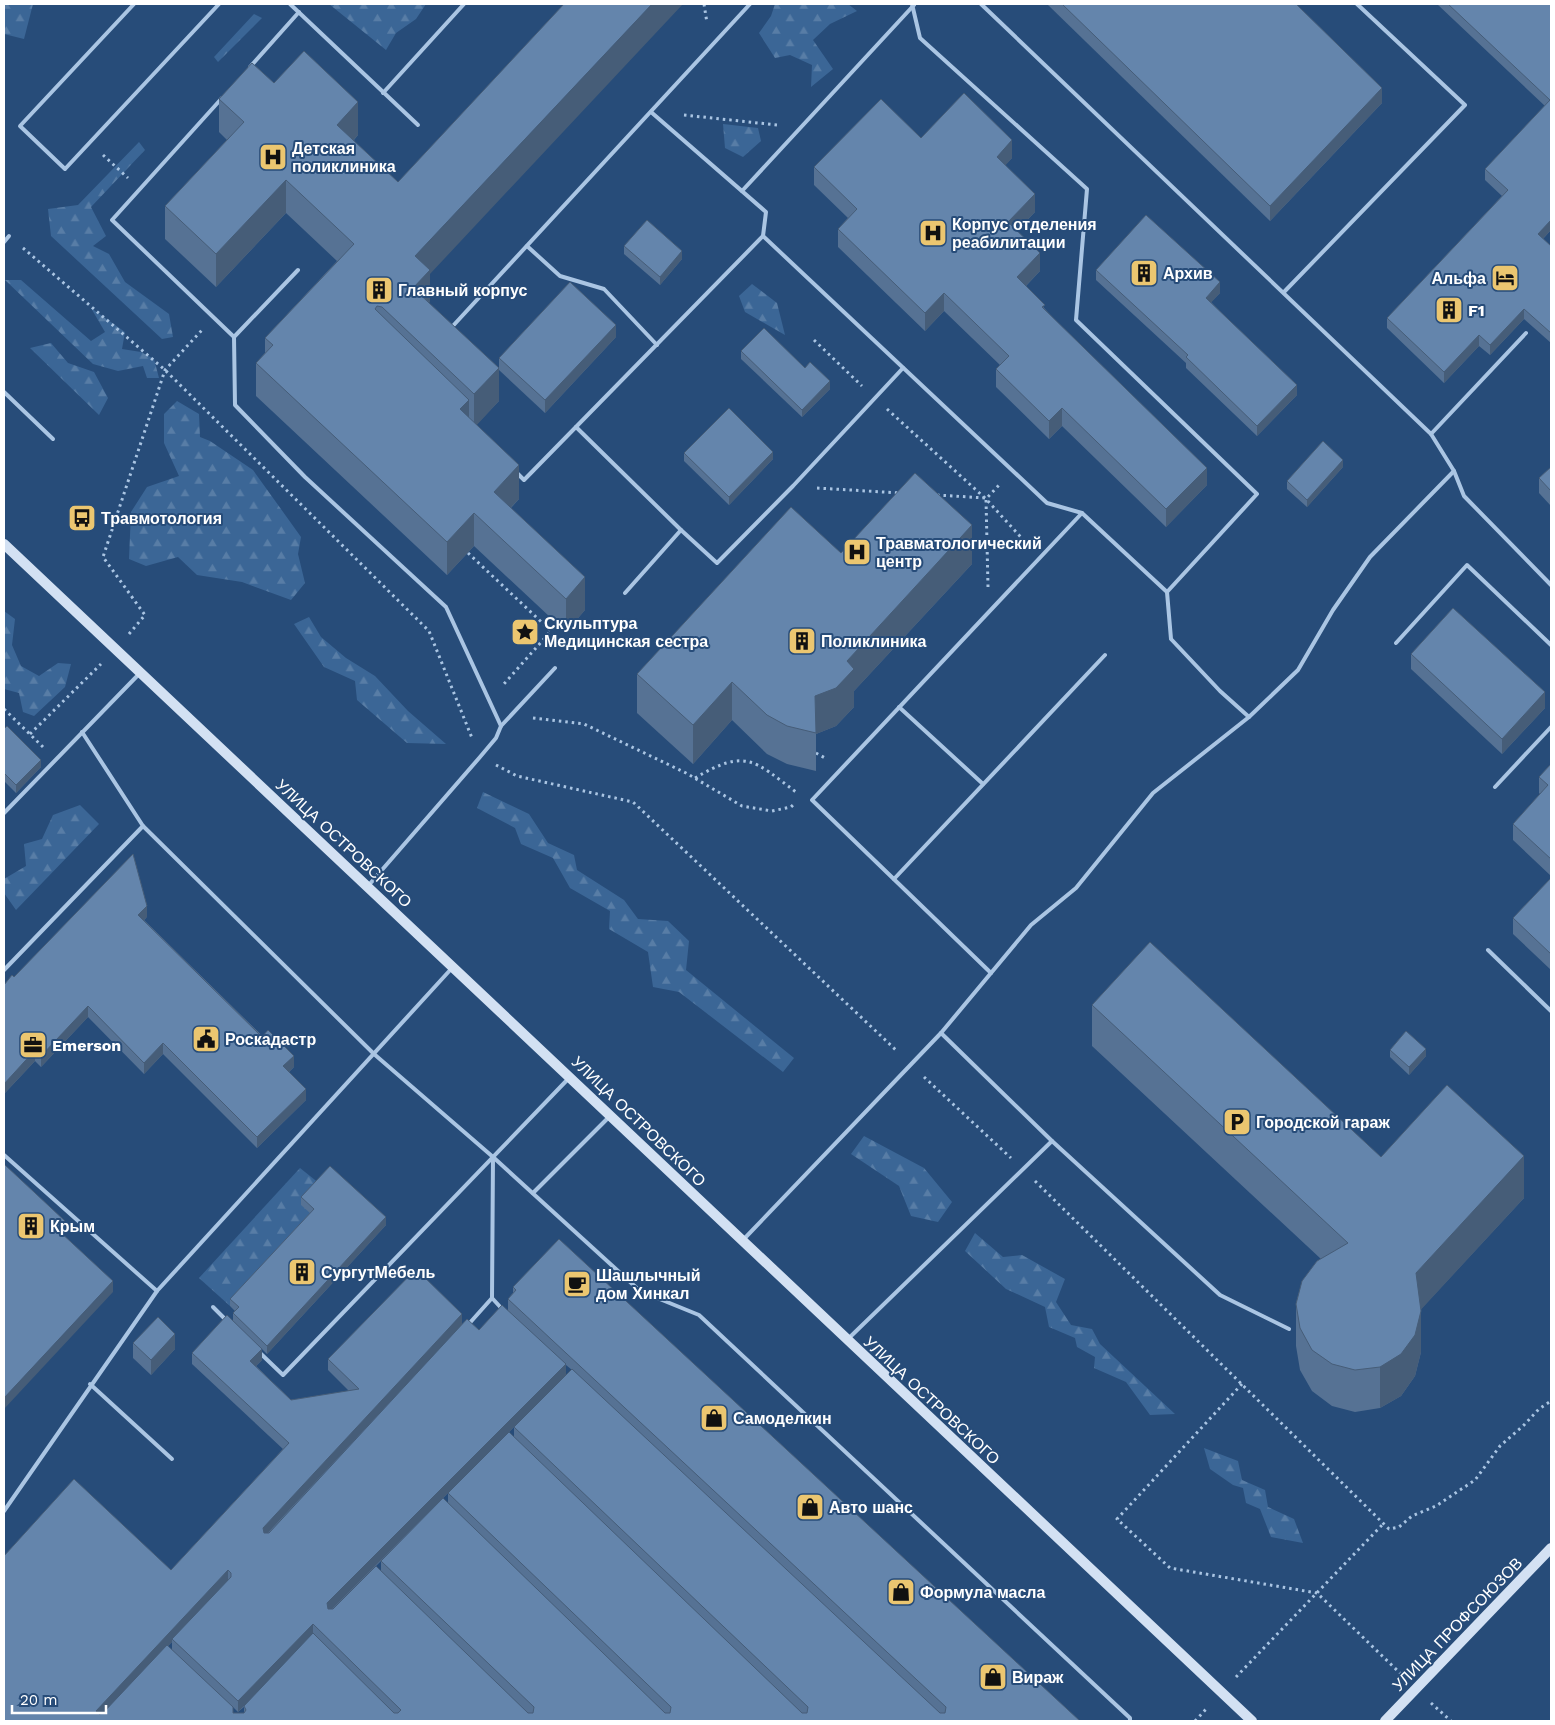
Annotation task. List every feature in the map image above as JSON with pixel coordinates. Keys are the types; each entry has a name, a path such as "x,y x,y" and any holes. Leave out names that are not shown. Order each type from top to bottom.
{"main road":[{"name":"УЛИЦА ОСТРОВСКОГО","path":"4,544 1252,1721"},
{"name":"УЛИЦА ПРОФСОЮЗОВ","path":"1385,1721 1551,1548"}],"lane":[{"path":"134,4 20,126 65,169 219,4"},
{"path":"290,4 418,125"},
{"path":"384,93 464,4"},
{"path":"446,333 750,4"},
{"path":"981,4 1431,434 1454,471 1464,496 1551,585"},
{"path":"1284,292 1466,105 1357,4"},
{"path":"742,191 913,5"},
{"path":"913,5 920,38 1087,189 1076,320 1256,494 1167,592"},
{"path":"246,71 299,12"},
{"path":"226,94 112,220 234,337"},
{"path":"510,466 524,480 763,236 766,212 651,112"},
{"path":"4,242 9,236"},
{"path":"763,236 1047,503 1082,513 1167,592 1171,638 1220,691 1249,717"},
{"path":"527,246 560,276 604,289 657,345"},
{"path":"298,270 234,337 235,406 305,477 446,607 501,726"},
{"path":"1431,434 1526,333"},
{"path":"576,427 717,563 793,486 903,368"},
{"path":"4,392 52,439"},
{"path":"743,1240 911,1065 1031,925 1076,888 1153,793 1249,717 1298,670 1333,610 1370,558 1454,471"},
{"path":"991,973 812,800 1082,513"},
{"path":"625,593 681,530"},
{"path":"1396,643 1467,565 1551,644"},
{"path":"894,879 1105,655"},
{"path":"368,886 496,738 501,726 555,668"},
{"path":"4,813 140,673"},
{"path":"899,707 983,784"},
{"path":"1495,787 1551,726"},
{"path":"82,732 143,826 374,1054 493,1157 640,1291 699,1315 1130,1718 1130,1721"},
{"path":"4,970 143,826"},
{"path":"1488,950 1551,1011"},
{"path":"4,1510 90,1384 157,1291 454,967"},
{"path":"940,1033 1052,1141 1220,1295 1289,1329"},
{"path":"255,1348 283,1375 571,1077"},
{"path":"534,1194 611,1115"},
{"path":"847,1341 1022,1168 1052,1141"},
{"path":"4,1155 157,1291"},
{"path":"493,1157 492,1298 504,1312"},
{"path":"466,1327 492,1298"},
{"path":"213,1307 234,1327"},
{"path":"90,1384 172,1459"}],"path":[{"path":"651,112 800,128"},
{"path":"90,142 140,189"},
{"path":"9,236 165,370 429,631 480,757 517,776 633,802 1022,1168 1389,1529 1399,1527 1412,1516 1436,1506 1475,1480 1500,1446 1539,1409 1551,1401"},
{"path":"30,734 116,650 145,616 103,557 165,370 213,317"},
{"path":"814,340 986,498 1033,551"},
{"path":"793,486 908,494"},
{"path":"928,495 986,498"},
{"path":"986,498 988,612"},
{"path":"468,552 551,631 499,690"},
{"path":"4,709 56,759"},
{"path":"510,716 584,724 695,778 742,806 772,811 791,807 796,802"},
{"path":"695,778 719,763 741,760 760,765 801,796"},
{"path":"1242,1384 1117,1519 1170,1568 1317,1593 1450,1721"},
{"path":"1195,1721 1384,1523"}],"green space":[{"path":"4,4 33,4 24,39 4,34"},
{"path":"329,4 426,4 416,19 396,33 386,50"},
{"path":"775,4 848,4 857,11 830,24 813,40 833,69 811,87 812,65 790,55 775,58 759,33 771,16"},
{"path":"254,14 262,18 218,62 214,57"},
{"path":"723,124 758,128 761,141 743,157 725,148"},
{"path":"139,142 145,150 91,207 106,236 93,246 109,254 125,282 169,314 173,337 162,339 51,236 48,209 78,205"},
{"path":"5,280 21,280 91,341 105,332 91,308 125,332 122,349 141,352 154,359 159,378 147,378 143,366 118,371 93,364"},
{"path":"752,284 777,303 785,335 745,312 739,296"},
{"path":"51,343 68,363 94,372 108,398 99,415 30,348"},
{"path":"177,401 199,414 200,437 210,441 253,470 301,537 298,554 305,583 291,600 242,582 197,575 178,557 146,566 129,559 131,512 147,487 179,476 164,443 164,414"},
{"path":"4,611 15,619 12,645 21,666 39,676 58,663 71,664 65,687 34,716 23,712 19,693 4,689"},
{"path":"309,617 321,637 346,658 375,676 408,711 446,744 407,743 357,700 355,681 324,667 294,624"},
{"path":"483,792 529,814 548,843 574,855 577,870 624,900 638,919 668,921 689,941 686,970 794,1058 783,1072 679,992 653,987 648,952 609,929 610,911 570,888 553,858 521,844 515,828 477,808"},
{"path":"80,805 99,824 16,910 4,893 4,879 26,866 24,844 42,839 53,815"},
{"path":"864,1136 924,1168 952,1202 938,1222 911,1216 899,1186 851,1154"},
{"path":"300,1168 320,1184 314,1216 230,1306 199,1278"},
{"path":"975,1233 1003,1257 1022,1255 1065,1279 1056,1302 1071,1325 1092,1329 1100,1344 1175,1414 1150,1415 1126,1382 1094,1368 1095,1357 1077,1347 1075,1338 1049,1327 1045,1307 1006,1289 965,1251"},
{"path":"1204,1448 1238,1461 1242,1480 1265,1490 1268,1507 1294,1519 1303,1543 1271,1537 1260,1509 1246,1503 1243,1488 1233,1485 1210,1469"}],"building":[{"path":"564,4 652,4 415,256 430,270 413,288 499,368 474,394 382,307 377,306 375,309 469,400 460,409 519,465 494,492 585,577 566,599 474,513 447,542 256,363 273,345 265,338 354,244 286,180 216,254 165,206 244,122 219,99 252,63 274,83 304,51 358,102 337,125 398,182"},
{"path":"1062,4 1296,4 1382,88 1270,206"},
{"path":"1448,4 1551,4 1551,220 1538,234 1551,246 1551,333 1524,309 1490,345 1479,335 1444,372 1387,318 1508,190 1485,169 1550,100"},
{"name":"Корпус отделения реабилитации","path":"964,93 1012,140 997,157 1035,194 1008,222 1040,253 1017,277 1045,305 1042,307 1207,468 1166,509 1062,408 1049,421 996,369 1009,356 944,293 925,313 838,229 857,209 814,167 881,99 921,138"},
{"path":"1146,215 1220,282 1206,298 1297,385 1257,426 1186,357 1188,355 1096,270"},
{"path":"647,220 682,251 660,277 624,246"},
{"path":"570,282 616,325 545,400 499,358"},
{"path":"764,328 805,368 810,362 830,381 802,410 741,351"},
{"path":"729,408 773,452 729,497 684,453"},
{"path":"1323,441 1343,460 1307,500 1287,481"},
{"path":"1551,467 1551,491 1539,478"},
{"name":"Поликлиника","path":"915,473 972,525 847,661 854,669 836,688 815,696 816,733 787,726 767,715 732,682 693,725 637,674 791,507 841,553"},
{"path":"1453,608 1545,692 1502,739 1411,654"},
{"path":"7,726 41,760 16,785 4,773 4,729"},
{"path":"1551,764 1551,859 1513,824 1548,785 1539,777"},
{"path":"133,854 147,906 138,915 262,1037 268,1030 294,1056 283,1066 306,1089 257,1137 163,1043 144,1063 88,1006 41,1056 35,1050 4,1084 4,985 12,975 14,977"},
{"path":"1551,878 1551,954 1513,918"},
{"path":"1150,942 1381,1157 1447,1085 1524,1156 1416,1273 1421,1311 1415,1335 1401,1354 1380,1367 1355,1370 1332,1364 1312,1350 1300,1328 1296,1304 1302,1281 1317,1261 1348,1243 1092,1005"},
{"path":"1406,1031 1426,1049 1409,1067 1390,1050"},
{"path":"4,1164 65,1221 58,1230 113,1281 4,1398"},
{"name":"СургутМебель","path":"330,1166 386,1217 267,1346 233,1313 239,1307 230,1299 314,1209 301,1197"},
{"path":"559,1239 1080,1721 4,1721 4,1556 74,1479 171,1570 289,1443 192,1353 227,1315 262,1349 250,1361 291,1400 359,1389 328,1359 416,1269 462,1314 263,1528 264,1533 269,1533 467,1319 479,1330 502,1305 566,1364 327,1603 328,1609 333,1609 376,1566 528,1713 533,1713 534,1707 381,1561 443,1498 665,1713 670,1713 671,1707 448,1493 509,1432 802,1713 807,1713 808,1707 514,1427 572,1369 940,1713 945,1713 946,1707 508,1299 516,1290 513,1287","holes":["228,1570 231,1573 231,1577 172,1639 238,1701 313,1624 401,1710 398,1713 394,1713 313,1633 244,1706 246,1710 244,1713 233,1713 233,1707 167,1645 103,1713 99,1714 96,1711"]},
{"path":"158,1317 175,1334 151,1360 133,1343"}],"place":[{"name":"Детская поликлиника","path":"273,157"},
{"name":"Корпус отделения реабилитации","path":"933,233"},
{"name":"Архив","path":"1144,273"},
{"name":"Альфа","path":"1505,278"},
{"name":"Главный корпус","path":"379,290"},
{"name":"F1","path":"1449,310"},
{"name":"Травмотология","path":"82,518"},
{"name":"Травматологический центр","path":"857,552"},
{"name":"Скульптура Медицинская сестра","path":"525,632"},
{"name":"Поликлиника","path":"802,641"},
{"name":"Роскадастр","path":"206,1039"},
{"name":"Emerson","path":"33,1045"},
{"name":"Городской гараж","path":"1237,1122"},
{"name":"Крым","path":"31,1226"},
{"name":"СургутМебель","path":"302,1272"},
{"name":"Шашлычный дом Хинкал","path":"577,1284"},
{"name":"Самоделкин","path":"714,1418"},
{"name":"Авто шанс","path":"810,1507"},
{"name":"Формула масла","path":"901,1592"},
{"name":"Вираж","path":"993,1677"}]}
